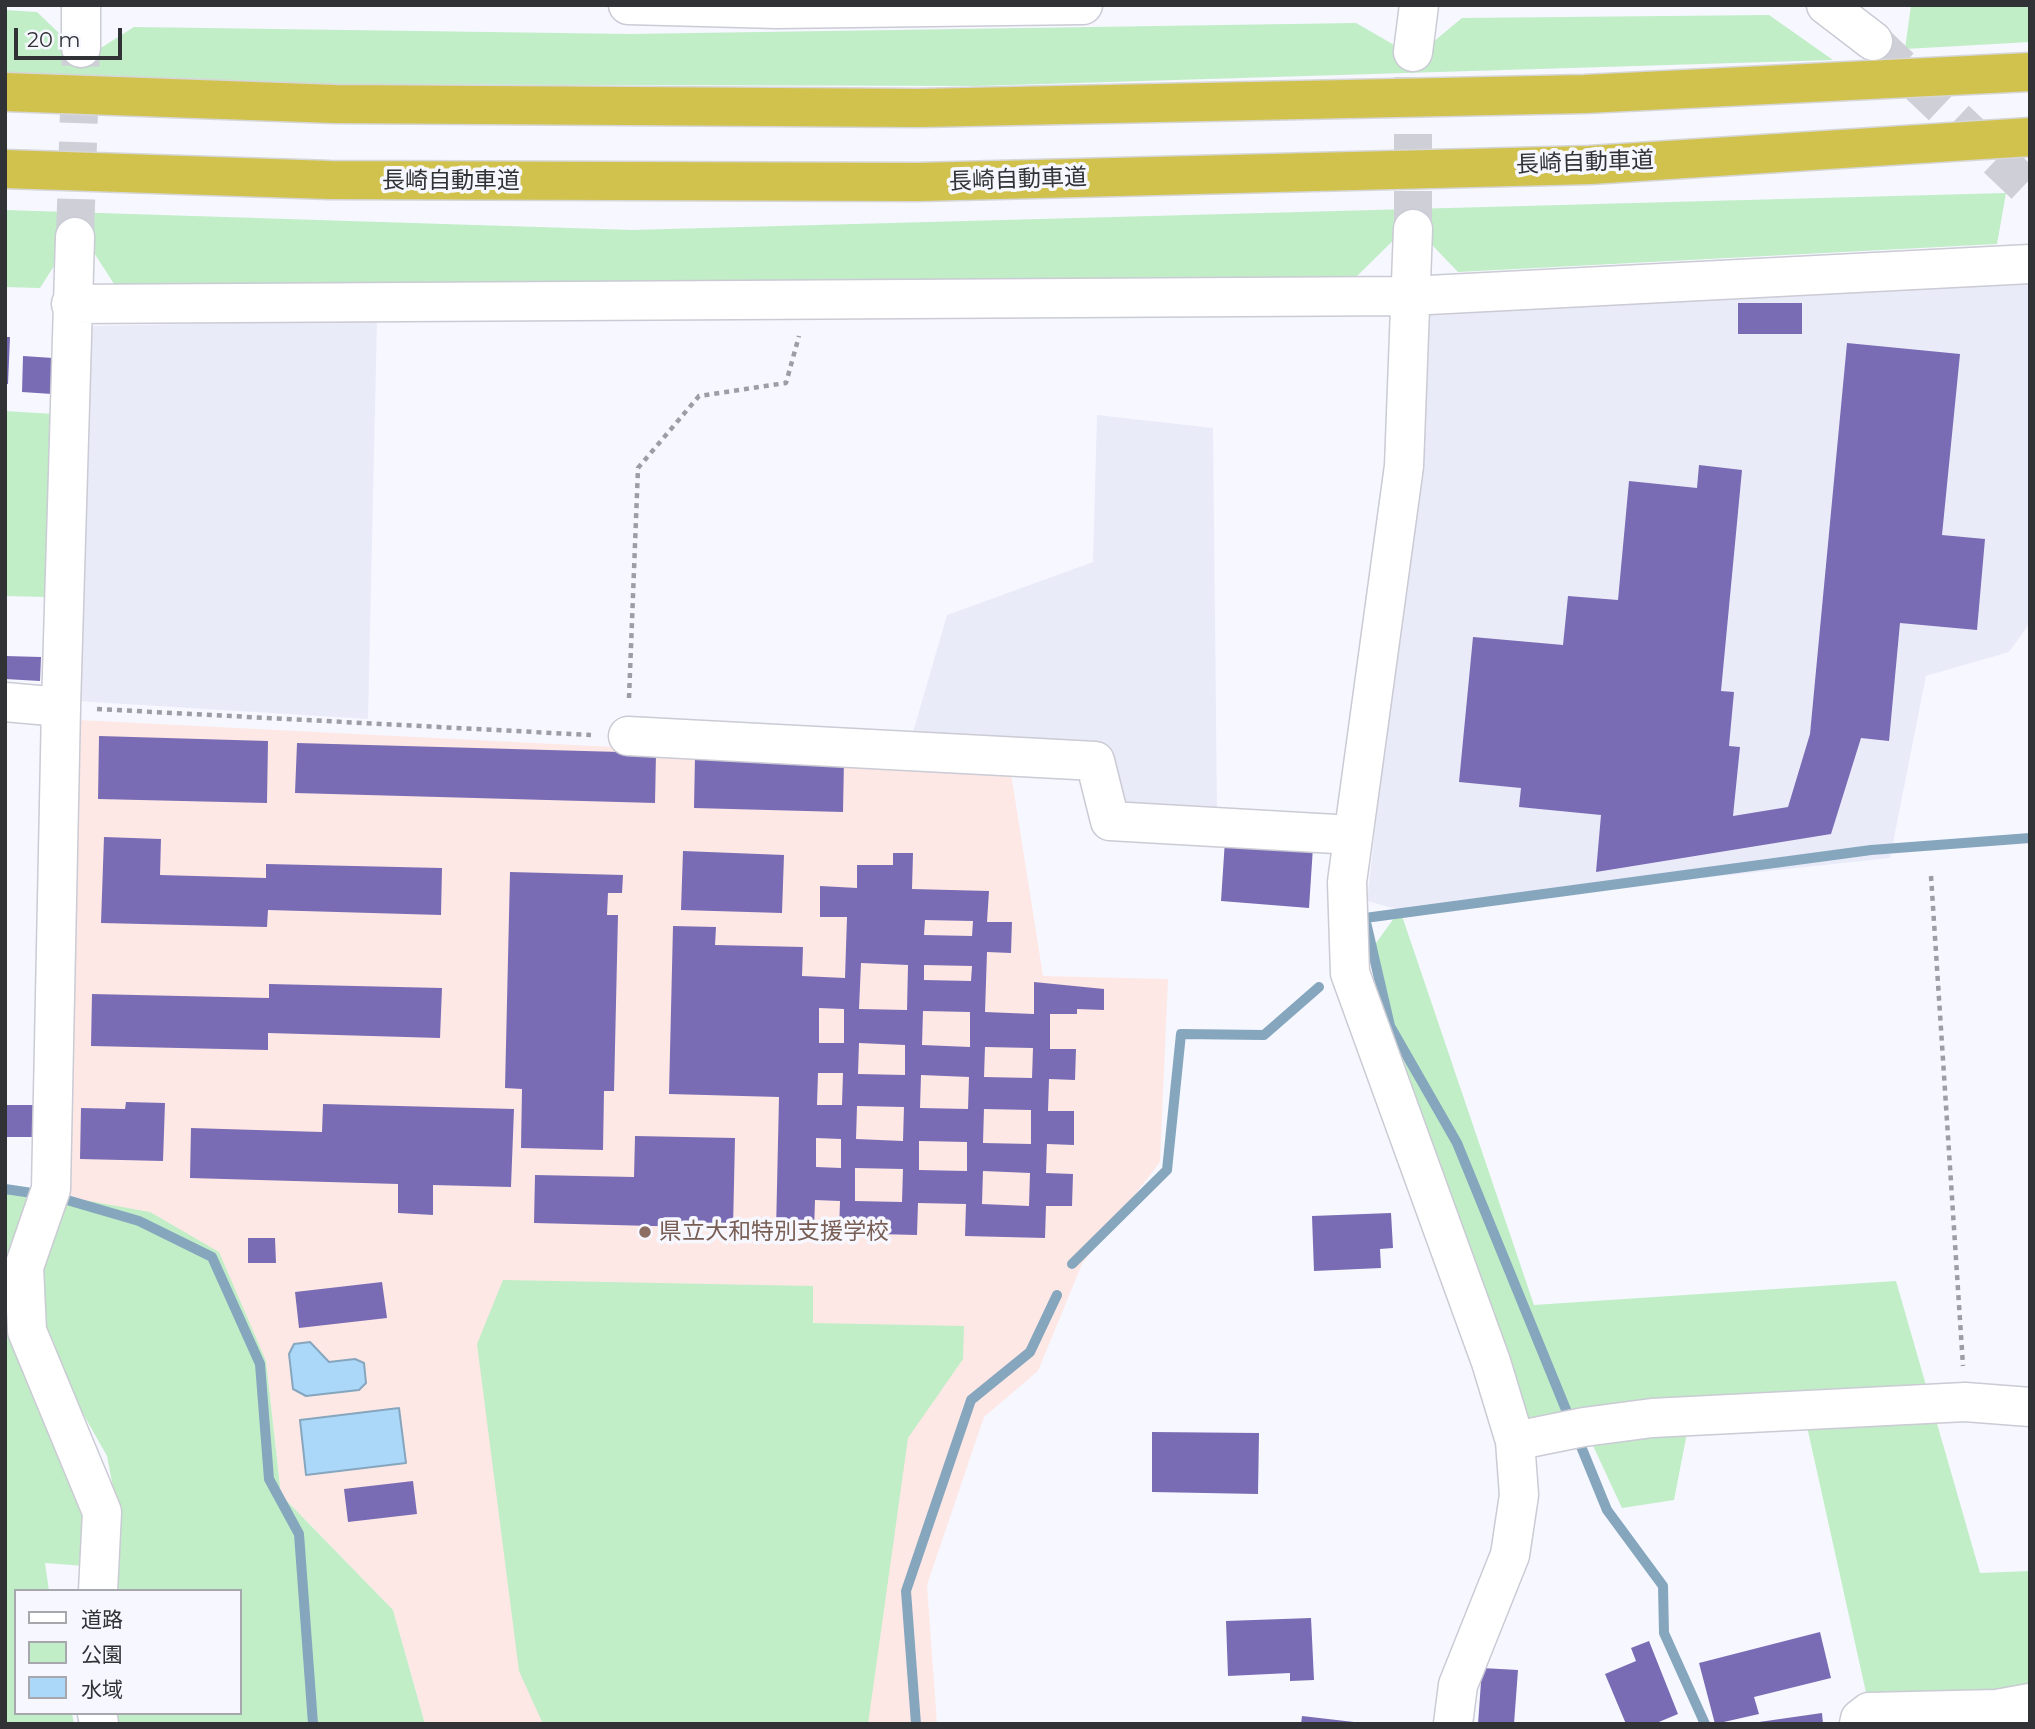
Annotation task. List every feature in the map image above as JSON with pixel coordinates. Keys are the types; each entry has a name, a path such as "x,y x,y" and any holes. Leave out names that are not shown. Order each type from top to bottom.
{"highway":[{"path":"5,92 335,104 920,108 1585,94 2030,72"},
{"name":"長崎自動車道","path":"5,169 330,180 918,182 1590,164 2030,137"}],"street":[{"path":"81,5 81,48"},
{"path":"628,5 778,9 1083,5"},
{"path":"1413,52 1419,5"},
{"path":"1826,5 1873,41"},
{"path":"1413,229 1404,466 1347,882 1350,973 1486,1349 1515,1441 1519,1495 1510,1555 1458,1685 1453,1724"},
{"path":"75,237 71,304 51,1189 24,1267 27,1331 102,1512 98,1589"},
{"path":"71,304 1409,296 2030,264"},
{"path":"5,702 61,707"},
{"path":"628,736 1095,761 1110,821 1353,835"},
{"path":"1515,1441 1652,1418 1965,1402 2030,1407"},
{"path":"1859,1724 1860,1719 1870,1712 1997,1709 2030,1703"}],"path":[{"path":"61,707 628,736 638,468 699,396 786,383 810,300"},
{"path":"1931,876 1965,1402"}],"shaded area":[{"path":"2030,280 2030,623 2009,652 1926,676 1890,858 1400,910 1367,901 1416,471 1423,310"},
{"path":"377,320 368,719 77,701 88,326"},
{"path":"1097,415 1213,428 1217,811 1119,807 1102,748 911,739 947,615 1093,562"},
{"name":"県立大和特別支援学校","path":"79,720 1010,767 1043,976 1168,979 1160,1162 1082,1264 1038,1371 984,1417 927,1585 937,1724 425,1724 393,1610 281,1495 266,1361 67,1197"}],"green space":[{"path":"1911,5 2030,5 2030,42 1905,49"},
{"path":"5,10 37,12 85,58 134,27 630,34 1356,23 1415,57 1462,18 1769,15 1833,60 977,86 221,84 5,72"},
{"path":"2006,193 1997,244 1458,272 1411,223 1356,277 116,287 78,228 40,288 5,287 5,210 632,230"},
{"path":"5,411 54,414 46,597 5,596"},
{"path":"1400,910 1534,1305 1896,1281 1980,1573 2030,1571 2030,1724 1873,1724 1802,1404 1692,1407 1674,1500 1622,1508 1581,1420 1524,1423 1368,954"},
{"path":"5,1193 30,1198 15,1264 87,1518 85,1566 45,1563 49,1589 14,1589 14,1715 72,1715 74,1724 5,1724"},
{"path":"67,1197 150,1212 219,1252 266,1361 281,1495 393,1610 425,1724 111,1724 109,1715 242,1715 242,1589 110,1589 115,1498 107,1456 38,1334 32,1264"},
{"path":"503,1280 813,1286 813,1323 964,1326 963,1359 908,1438 868,1724 543,1724 519,1671 477,1344"}],"water":[{"path":"310,1342 329,1362 355,1359 364,1363 366,1383 359,1390 306,1396 293,1389 289,1354 294,1344"},
{"path":"399,1408 406,1463 306,1475 300,1420"}],"building":[{"path":"1738,303 1802,303 1802,334 1738,334"},
{"path":"5,337 10,337 8,384 5,384"},
{"path":"1847,343 1960,354 1942,535 1985,539 1977,630 1900,623 1889,741 1861,738 1831,834 1596,872 1601,815 1519,807 1521,788 1459,782 1473,637 1563,645 1568,596 1618,600 1629,481 1697,488 1699,465 1742,470 1721,691 1734,692 1729,746 1740,747 1733,816 1788,807 1810,734"},
{"path":"23,356 53,358 52,394 22,392"},
{"path":"5,656 41,657 40,681 5,679"},
{"path":"99,736 268,741 267,803 98,799"},
{"path":"297,743 656,753 655,803 295,793"},
{"path":"695,755 844,759 843,812 694,808"},
{"path":"104,837 161,839 160,875 266,878 266,864 442,868 441,915 268,910 267,927 101,923"},
{"path":"1225,840 1313,847 1309,908 1221,901"},
{"path":"683,851 784,855 782,913 681,910"},
{"path":"893,853 913,853 912,889 989,891 987,922 1012,922 1011,953 987,952 985,1012 1034,1014 1034,982 1104,989 1104,1010 1077,1009 1077,1014 1050,1014 1050,1049 1076,1049 1075,1080 1049,1079 1048,1111 1074,1111 1074,1145 1047,1144 1046,1173 1073,1174 1072,1206 1046,1206 1045,1238 965,1236 966,1204 918,1203 917,1235 839,1233 840,1201 815,1200 814,1232 776,1231 779,1097 669,1094 673,926 716,927 715,945 803,947 802,976 845,978 847,917 820,917 820,886 857,888 857,865 893,865","holes":["925,920 973,921 972,936 924,935","861,963 908,965 907,1010 859,1009","924,965 972,966 971,981 924,980","819,1008 844,1009 844,1043 819,1043","923,1011 970,1012 970,1047 922,1045","859,1043 905,1045 905,1075 858,1074","985,1047 1033,1048 1032,1078 984,1077","818,1073 843,1073 842,1105 817,1105","921,1075 969,1077 968,1109 920,1108","857,1106 904,1107 903,1141 856,1139","984,1109 1031,1110 1031,1144 983,1143","816,1138 841,1139 841,1168 816,1167","919,1141 967,1142 967,1171 919,1170","855,1168 903,1169 902,1202 855,1201","983,1171 1030,1173 1029,1206 982,1204"]},
{"path":"510,872 623,875 622,893 608,893 607,915 618,915 614,1091 604,1091 603,1150 521,1148 522,1089 505,1088"},
{"path":"269,984 442,988 440,1038 268,1033 268,1050 91,1046 92,994 269,998"},
{"path":"126,1102 165,1103 163,1161 80,1159 81,1108 125,1109"},
{"path":"323,1104 514,1109 511,1187 433,1185 433,1215 398,1213 398,1184 190,1178 191,1128 322,1132"},
{"path":"5,1105 36,1105 36,1137 5,1137"},
{"path":"635,1136 735,1138 733,1228 534,1223 535,1175 634,1177"},
{"path":"1391,1213 1393,1248 1380,1249 1381,1268 1314,1271 1312,1216"},
{"path":"248,1238 275,1238 276,1263 248,1263"},
{"path":"382,1282 387,1318 299,1328 295,1292"},
{"path":"1152,1432 1259,1433 1258,1494 1152,1492"},
{"path":"413,1481 417,1514 348,1522 344,1489"},
{"path":"1311,1618 1314,1680 1290,1681 1290,1673 1228,1676 1226,1621"},
{"path":"1820,1632 1831,1678 1754,1697 1759,1714 1715,1724 1699,1663"},
{"path":"1649,1641 1678,1714 1654,1724 1626,1724 1605,1674 1636,1661 1631,1648"},
{"path":"1482,1668 1518,1670 1514,1724 1478,1724"},
{"path":"1822,1713 1823,1724 1759,1724 1759,1722"},
{"path":"1302,1716 1354,1722 1354,1724 1301,1724"}],"waterway":[{"path":"1705,1724 1664,1633 1663,1586 1607,1510 1457,1143 1390,1026 1365,918 1871,850 2030,838"},
{"path":"1072,1264 1167,1170 1181,1034 1264,1035 1319,987"},
{"path":"5,1189 32,1193"},
{"path":"67,1200 139,1221 212,1257 260,1364 269,1479 299,1534 313,1724"},
{"path":"916,1724 906,1591 971,1400 1030,1352 1057,1295"}],"tunnel":[{"path":"1873,41 2030,190"},
{"path":"75,237 81,48"},
{"path":"1413,52 1413,229"}],"place":[{"name":"県立大和特別支援学校","path":"645,1232"}]}
